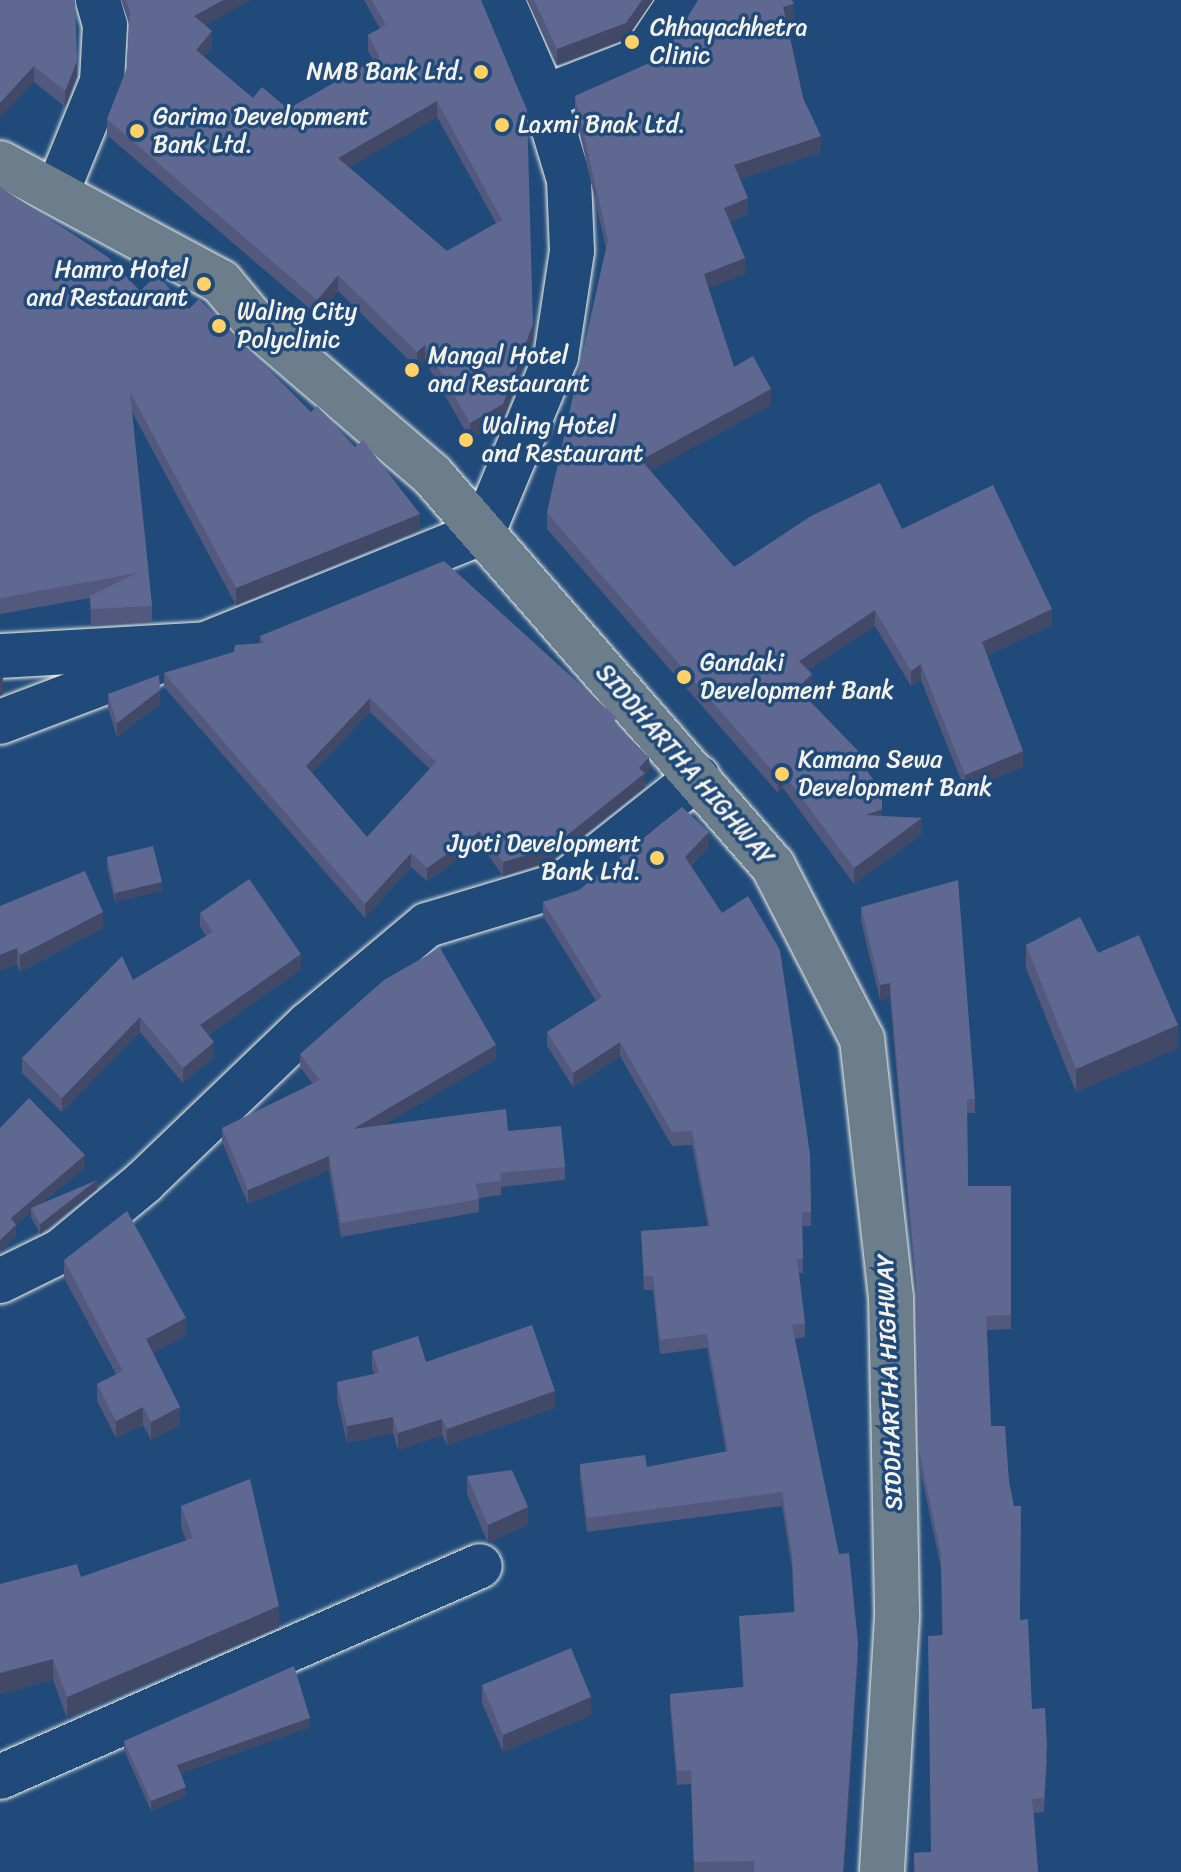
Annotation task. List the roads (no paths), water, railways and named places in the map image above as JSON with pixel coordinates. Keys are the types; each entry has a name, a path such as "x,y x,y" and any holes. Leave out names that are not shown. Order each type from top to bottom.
{"highway":[{"name":"SIDDHARTHA HIGHWAY","path":"0,163 221,282 256,324 432,475 773,866 862,1039 891,1296 897,1617 882,1872"}],"street":[{"path":"57,192 102,82 105,25 98,0"},
{"path":"0,722 206,644 483,532 520,455 569,304 573,217 544,97 502,0"},
{"path":"544,97 642,59 681,0"},
{"path":"0,656 206,644"},
{"path":"0,1281 61,1251 97,1222 427,925 563,884 698,777"},
{"path":"0,1777 480,1566"}],"place":[{"name":"Chhayachhetra Clinic","path":"632,42"},
{"name":"NMB Bank Ltd.","path":"481,72"},
{"name":"Laxmi Bnak Ltd.","path":"502,125"},
{"name":"Garima Development Bank Ltd.","path":"137,131"},
{"name":"Hamro Hotel and Restaurant","path":"204,284"},
{"name":"Waling City Polyclinic","path":"219,326"},
{"name":"Mangal Hotel and Restaurant","path":"412,370"},
{"name":"Waling Hotel and Restaurant","path":"466,440"},
{"name":"Gandaki Development Bank","path":"684,677"},
{"name":"Kamana Sewa Development Bank","path":"782,774"},
{"name":"Jyoti Development Bank Ltd.","path":"657,858"}]}
